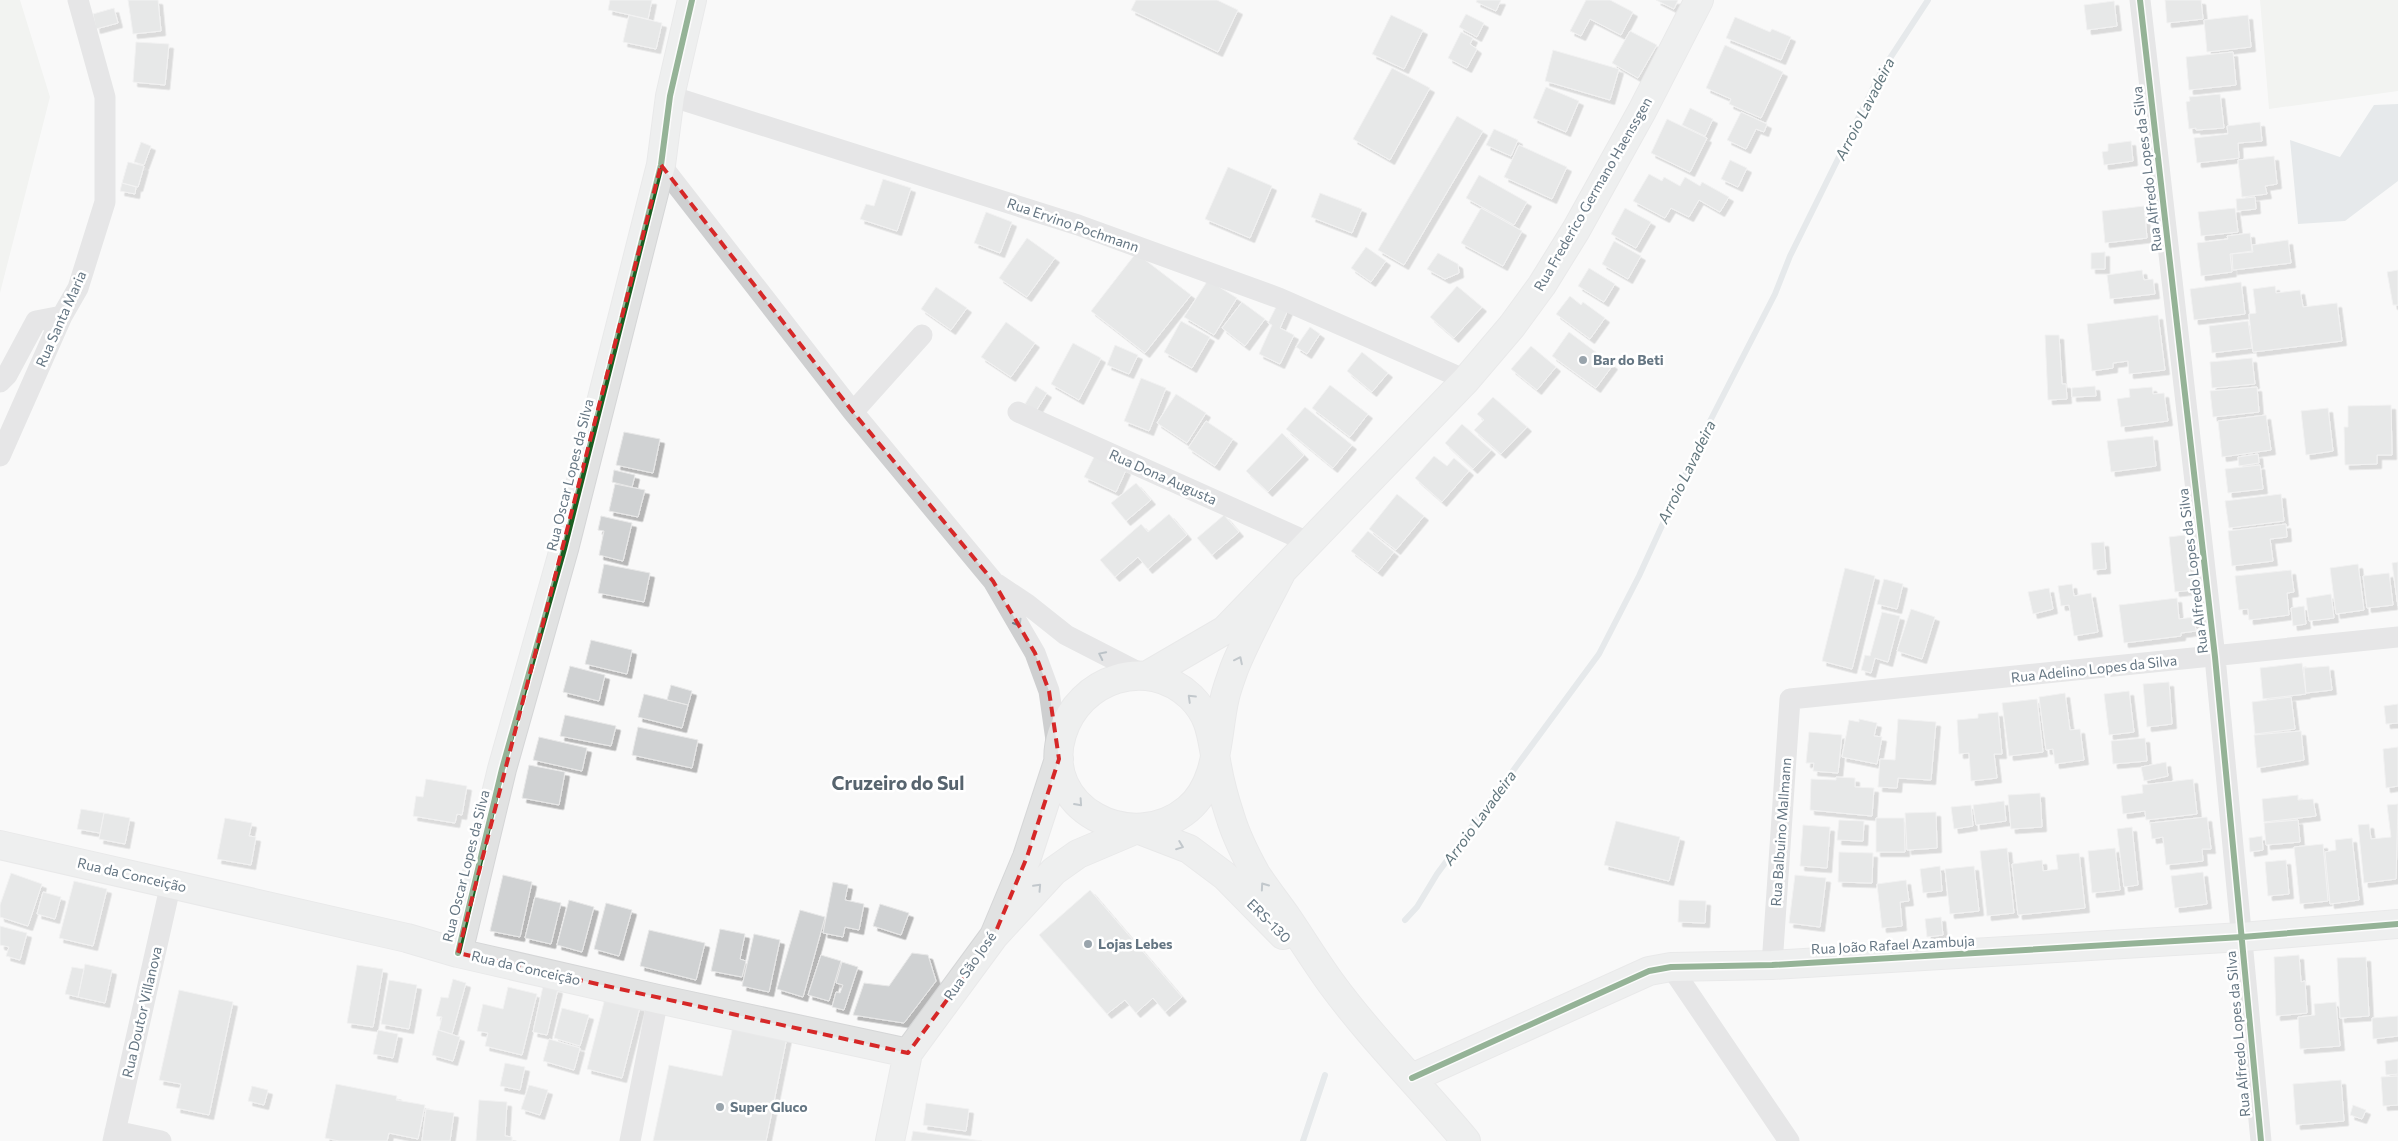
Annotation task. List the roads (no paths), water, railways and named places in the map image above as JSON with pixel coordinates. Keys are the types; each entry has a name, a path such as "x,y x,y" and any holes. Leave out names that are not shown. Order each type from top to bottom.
{"street":[{"name":"Rua Santa Maria","path":"0,456 62,316 78,288 105,202 105,97 78,0"},
{"name":"Rua Oscar Lopes da Silva","path":"458,953 502,769 564,549 661,165 670,96 692,0"},
{"name":"Rua Frederico Germano Haenssgen","path":"1282,571 1466,380 1512,326 1542,286 1642,112 1699,0"},
{"name":"Rua Alfredo Lopes da Silva","path":"2140,0 2216,657 2261,1141"},
{"name":"Rua Ervino Pochmann","path":"670,96 1078,225 1280,298 1466,380"},
{"path":"661,165 853,412 993,581 1035,654 1046,681 1062,776 1068,791 1090,815 1105,823 1121,828 1137,829"},
{"path":"0,382 7,375 36,321 62,316"},
{"path":"853,412 922,334"},
{"name":"Rua Dona Augusta","path":"1018,412 1308,542"},
{"path":"1059,760 1060,740 1066,722 1083,698 1107,682 1126,677 1146,676 1225,630 1282,571"},
{"path":"994,936 1054,871 1078,854 1137,829 1165,823 1189,808 1201,793 1215,758 1225,696 1235,666 1282,571"},
{"path":"993,581 1027,604 1066,635 1146,676 1162,680 1177,687 1191,697 1202,710 1210,725 1214,741 1215,758"},
{"name":"Rua Adelino Lopes da Silva","path":"1790,699 2398,637"},
{"name":"Rua Balbuino Mallmann","path":"1772,965 1790,699"},
{"name":"ERS-130","path":"1215,758 1230,815 1238,837 1257,874 1332,984"},
{"name":"Rua São José","path":"890,1141 908,1052 994,936 1027,857 1059,760"},
{"name":"ERS-130","path":"1137,829 1189,849 1225,876 1332,984"},
{"name":"Rua da Conceição","path":"0,845 407,938 458,953 658,999 908,1052"},
{"name":"Rua Doutor Villanova","path":"114,1136 171,883"},
{"name":"Rua João Rafael Azambuja","path":"1412,1078 1649,971 1671,968 1772,965 2242,937 2398,924"},
{"path":"1671,968 1789,1141"},
{"path":"1332,984 1466,1141"},
{"path":"630,1141 658,999"},
{"path":"114,1136 161,1141"}],"waterway":[{"name":"Arroio Lavadeira","path":"1405,920 1417,907 1437,874 1599,654 1639,576 1707,427 1775,294 1790,256 1881,72 1928,0"},
{"name":"Arroio Lavadeira","path":"1303,1141 1325,1075"}],"place":[{"name":"Bar do Beti","path":"1583,360"},
{"name":"Lojas Lebes","path":"1088,944"},
{"name":"Super Gluco","path":"720,1107"}],"district":[{"name":"Cruzeiro do Sul","path":"898,783"}]}
